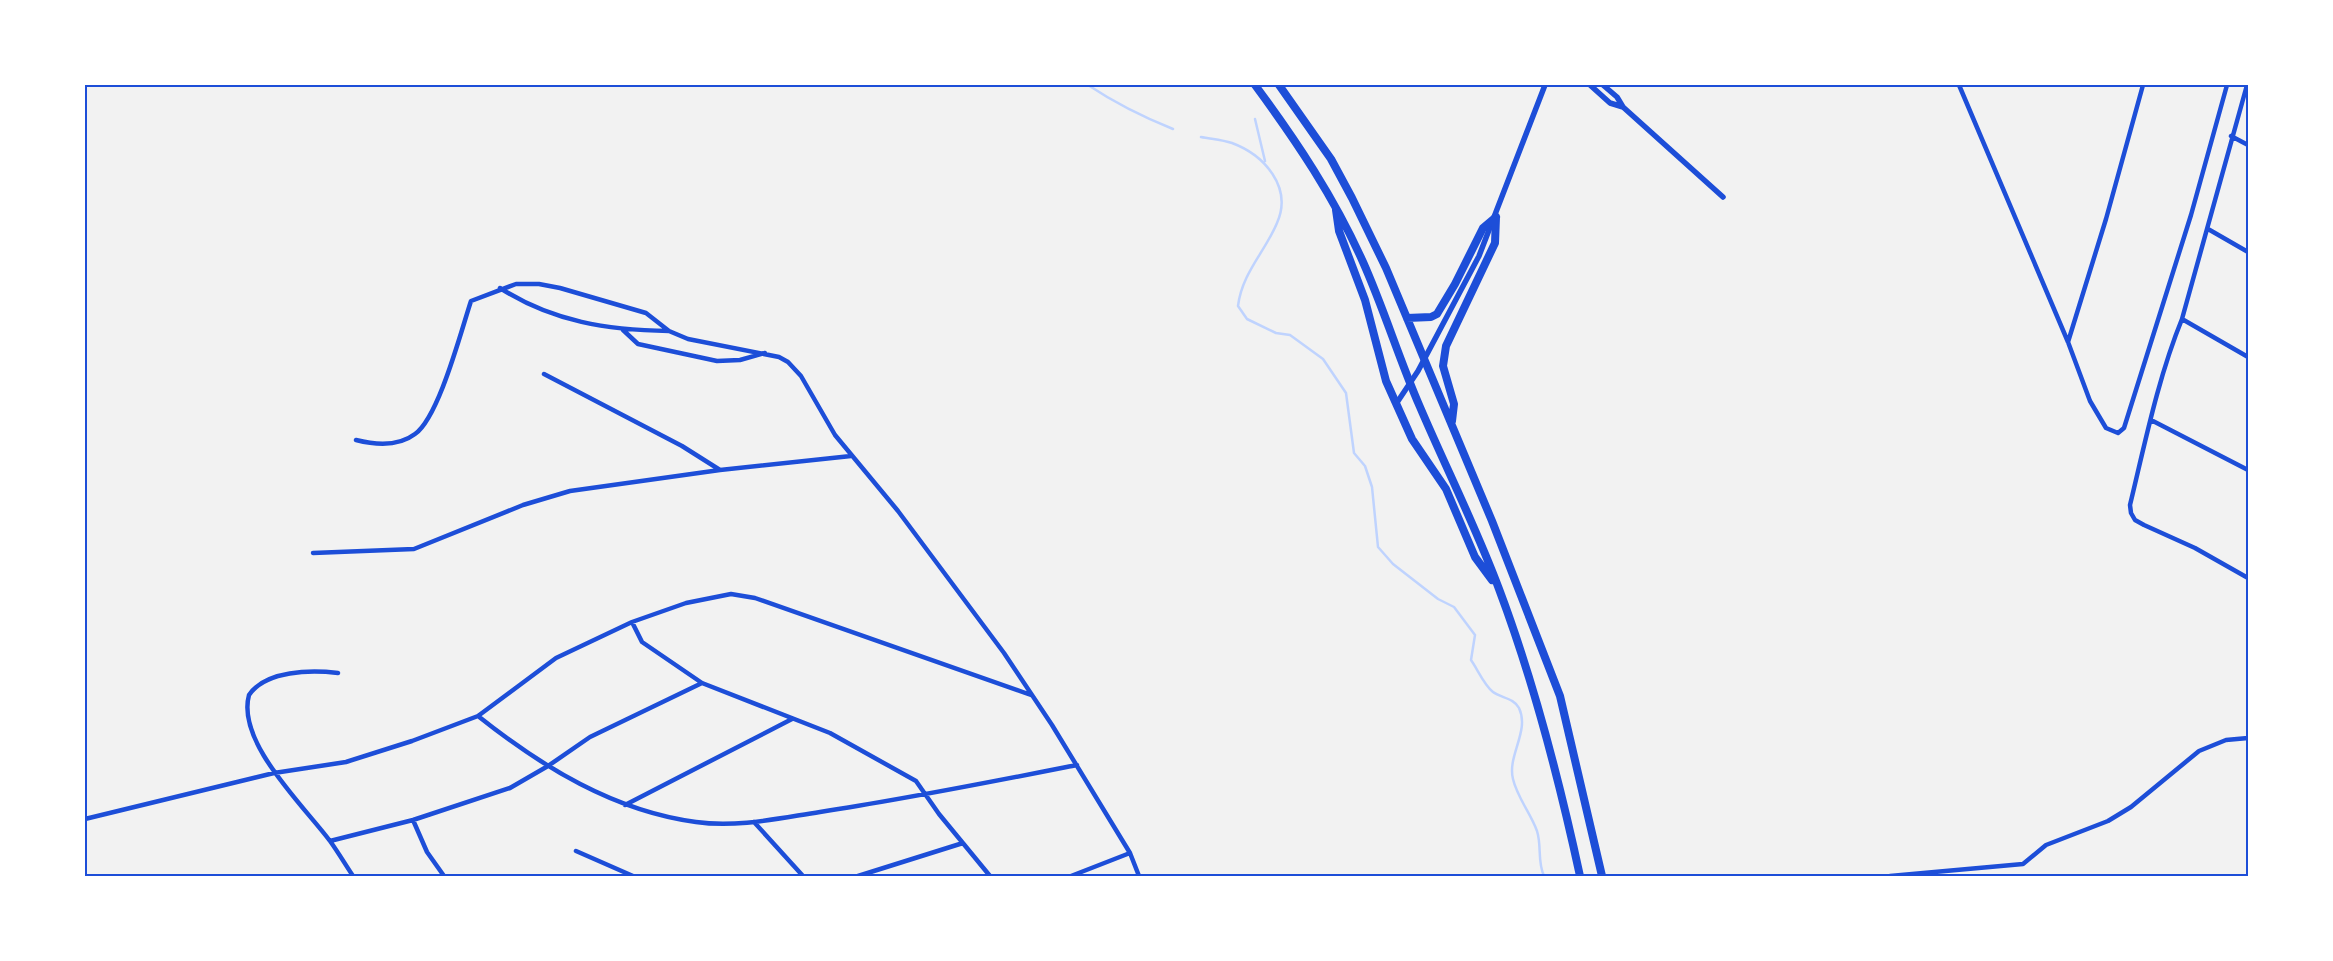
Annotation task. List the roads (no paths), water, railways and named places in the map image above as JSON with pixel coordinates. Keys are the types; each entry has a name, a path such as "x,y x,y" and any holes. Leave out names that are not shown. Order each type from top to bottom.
{"highway":[{"path":"1255,85 1316,169 1336,206 1362,261 1417,399 1464,500 1499,590 1543,722 1580,876"},
{"path":"1279,85 1320,144 1348,190 1407,318 1452,423 1553,674 1602,876"},
{"path":"1336,206 1338,231 1365,300 1386,381 1412,439 1446,490 1475,557 1499,590"},
{"path":"1407,318 1431,317 1437,314 1451,292 1483,228 1496,217"},
{"path":"1452,423 1454,404 1443,366 1446,346 1495,243 1496,217"}],"street":[{"path":"1396,404 1405,392 1480,256 1546,85"},
{"path":"1590,85 1610,103 1622,107"},
{"path":"1603,85 1617,97 1622,107 1723,197"},
{"path":"1959,85 2068,342 2090,401 2106,428 2118,433 2124,428 2142,373 2191,215 2227,85"},
{"path":"2068,342 2111,201 2143,85"},
{"path":"2247,85 2231,136 2208,229 2151,420 2130,505 2131,513 2135,520 2195,548 2248,578"},
{"path":"2231,136 2248,145"},
{"path":"2208,229 2248,252"},
{"path":"356,440 376,445 389,444 414,435 423,428 430,416 450,366 471,301 500,288 516,284 539,284 580,292 646,313 669,331"},
{"path":"500,288 521,301 542,310 623,330 669,331 704,343 767,353 788,362 801,376 835,435 898,511 1004,653 1077,765 1130,853 1139,876"},
{"path":"2182,319 2248,357"},
{"path":"623,330 638,344 717,361 740,360 767,353"},
{"path":"544,374 682,446 720,470"},
{"path":"2151,420 2248,470"},
{"path":"313,553 414,549 523,505 570,491 720,470 851,456"},
{"path":"85,818 274,773 346,762 412,741 478,716 556,658 632,622 659,610 731,594 754,598 1031,695"},
{"path":"632,622 642,642 702,684 830,733 916,781 939,814 990,876"},
{"path":"338,673 311,671 261,682 249,695 247,712 252,730 274,773 330,841 353,876"},
{"path":"330,841 413,820 510,788 548,766 590,737 702,684"},
{"path":"478,716 508,739 579,785 625,805 696,822 725,824 754,822 927,795 1077,765"},
{"path":"625,805 792,719"},
{"path":"1890,876 2023,864 2046,845 2108,821 2131,806 2199,751 2220,741 2248,738"},
{"path":"413,820 427,852 444,876"},
{"path":"754,822 803,876"},
{"path":"858,876 963,843"},
{"path":"576,851 633,876"},
{"path":"1071,876 1130,853"}],"waterway":[{"path":"1088,85 1129,109 1173,129"},
{"path":"1255,119 1265,161"},
{"path":"1201,137 1232,143 1244,148 1265,164 1273,174 1281,197 1281,210 1272,234 1244,283 1238,306 1247,319 1276,333 1290,335 1323,359 1346,393 1354,453 1365,466 1372,487 1378,547 1393,564 1438,599 1454,607 1475,635 1471,660 1484,681 1493,692 1511,700 1519,708 1522,726 1513,761 1513,779 1537,831 1544,876"}]}
